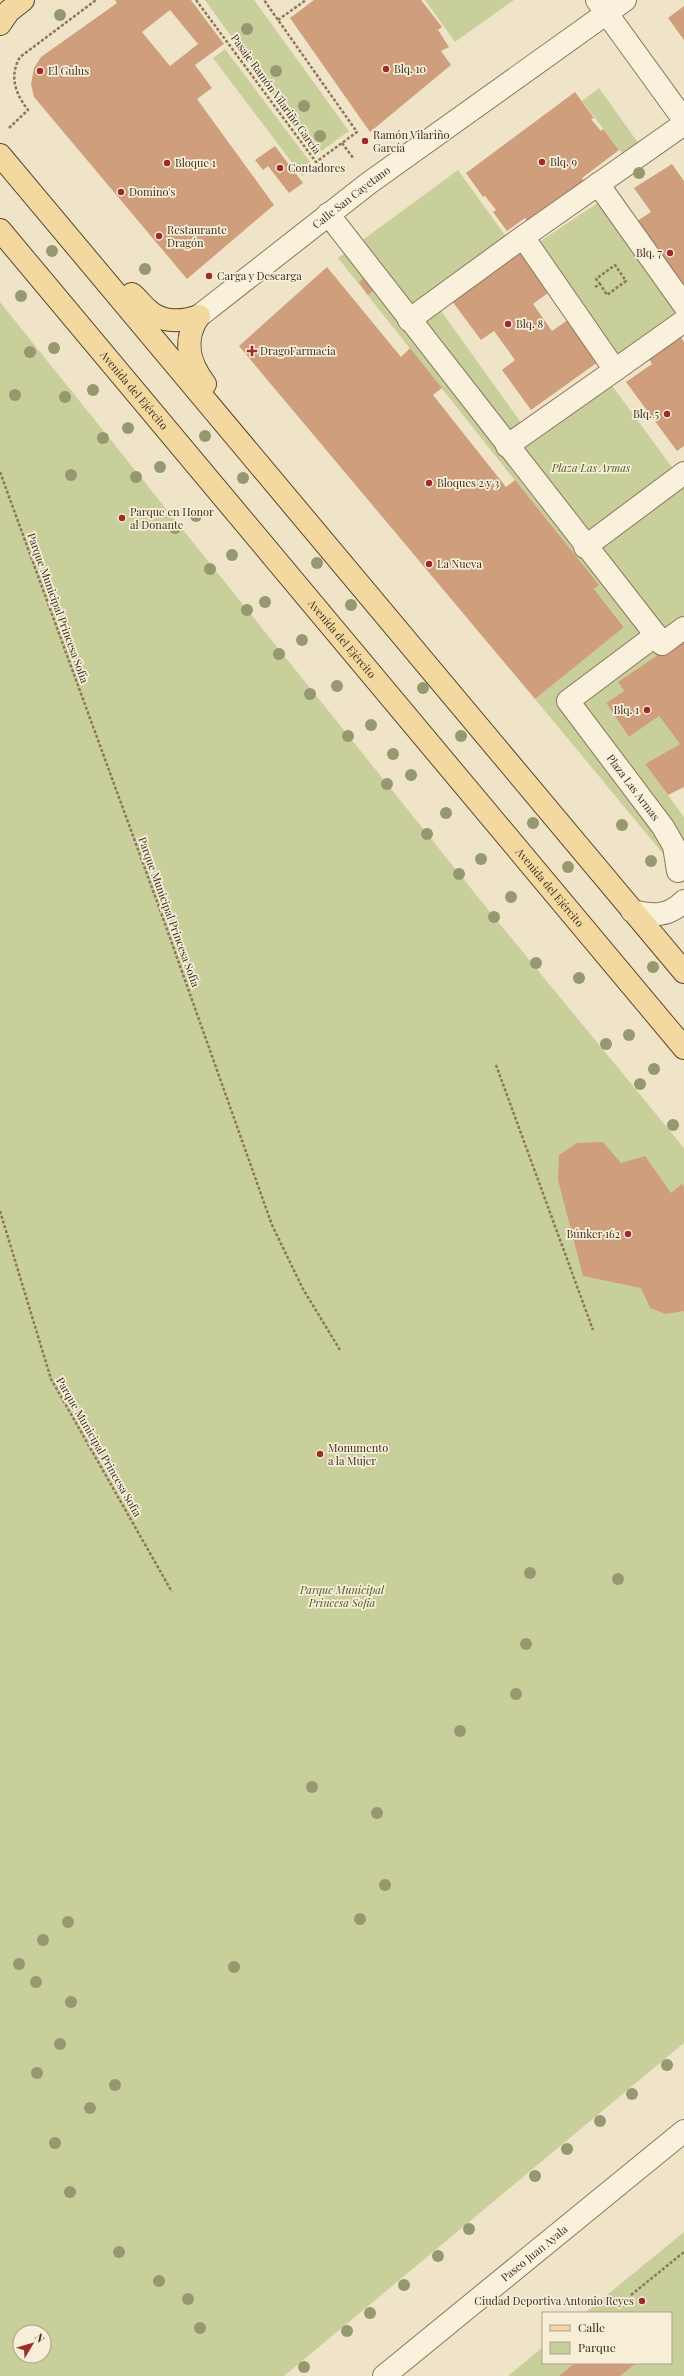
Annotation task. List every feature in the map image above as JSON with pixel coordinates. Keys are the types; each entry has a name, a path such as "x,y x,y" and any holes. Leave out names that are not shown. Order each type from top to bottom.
{"main road":[{"path":"0,154 684,972"},
{"name":"Avenida del Ejército","path":"0,230 684,1048"},
{"path":"109,286 126,291 149,311 163,319 180,320 199,316"},
{"path":"199,316 192,325 188,340 191,363 225,409 236,438"}],"street":[{"name":"Calle San Cayetano","path":"199,316 328,214 424,144 602,7 625,0"},
{"path":"602,7 684,120"},
{"path":"409,320 684,124"},
{"path":"598,184 684,305"},
{"path":"328,214 662,644 684,628"},
{"path":"518,241 570,305 615,370"},
{"path":"507,446 684,321"},
{"path":"586,547 684,473"},
{"name":"Plaza Las Armas","path":"656,635 568,701 663,826 674,846 678,871"},
{"path":"632,911 658,915 675,908 684,901"},
{"name":"Paseo Juan Ayala","path":"384,2376 684,2131"}],"path":[{"path":"6,131 28,110 16,92 14,83 15,66 20,57 96,0"},
{"name":"Pasaje Ramón Vilariño García","path":"196,0 316,162 357,132 264,0"},
{"path":"278,20 306,0"},
{"path":"615,265 626,281 607,295 600,284 596,279 615,265"},
{"path":"570,305 600,284"},
{"name":"Parque Municipal Princesa Sofía","path":"0,472 157,900 272,1225 303,1289 340,1350"},
{"path":"496,1065 593,1330"},
{"name":"Parque Municipal Princesa Sofía","path":"0,1211 51,1379 172,1592"},
{"path":"631,2295 684,2252"}],"green space":[{"path":"205,0 254,0 349,131 316,155"},
{"path":"425,0 514,0 455,42"},
{"path":"225,49 314,167 302,176 213,58"},
{"path":"599,88 639,144 624,156 582,101"},
{"name":"Plaza Las Armas","path":"458,170 512,245 434,301 527,431 605,376 674,470 684,463 684,637 618,682 624,691 606,703 629,737 659,716 680,744 645,764 684,817 684,879 535,699 624,626 594,589 598,585 338,258"},
{"path":"602,200 682,314 617,359 536,244"},
{"name":"Parque Municipal Princesa Sofia","path":"0,302 494,917 684,1148 684,2043 284,2376 0,2376"},
{"name":"Ciudad Deportiva Antonio Reyes","path":"684,2232 684,2376 508,2376 542,2348 542,2364 672,2364 672,2312 586,2312"}],"building":[{"name":"Bloque 1","path":"115,0 191,0 224,44 195,65 212,88 197,99 274,205 187,279 34,97 31,84 34,68 41,57 117,3","holes":["170,10 198,44 170,66 142,32"]},
{"name":"Blq. 10","path":"314,0 421,0 442,27 438,30 449,47 441,51 451,65 370,132 290,18"},
{"path":"684,6 684,40 668,18"},
{"name":"Blq. 9","path":"575,92 594,118 591,119 601,131 603,129 619,150 582,178 587,185 531,226 525,218 507,231 493,212 496,210 485,196 483,197 466,173"},
{"name":"Contadores","path":"275,146 303,183 289,193 268,166 263,170 255,160"},
{"name":"Blq. 7","path":"672,164 684,181 684,284 680,286 634,223 651,212 634,188"},
{"name":"Blq. 8","path":"520,246 552,290 533,304 552,331 572,317 602,359 531,410 502,370 515,360 494,331 481,340 449,297"},
{"name":"Bloques 2 y 3","path":"327,267 401,357 410,348 442,388 433,395 506,487 515,480 599,585 594,589 624,627 535,699 239,346"},
{"path":"370,274 379,286 368,295 359,282"},
{"name":"Blq. 5","path":"680,336 684,342 684,446 677,451 626,382 652,364 649,359"},
{"name":"Blq. 1","path":"684,637 684,787 668,795 645,764 680,744 659,716 629,737 606,703 624,691 618,682"},
{"name":"Búnker 162","path":"603,1142 621,1163 645,1156 671,1193 682,1184 684,1187 684,1311 666,1314 650,1308 641,1288 583,1276 558,1180 559,1155 577,1143"},
{"path":"574,2364 635,2364 620,2376 559,2376"}],"place":[{"name":"Blq. 10","path":"386,69"},
{"name":"El Gulus","path":"40,71"},
{"name":"Ramón Vilariño García","path":"365,141"},
{"name":"Blq. 9","path":"542,162"},
{"name":"Bloque 1","path":"167,163"},
{"name":"Contadores","path":"280,168"},
{"name":"Domino's","path":"121,192"},
{"name":"Restaurante Dragón","path":"159,236"},
{"name":"Blq. 7","path":"670,253"},
{"name":"Carga y Descarga","path":"209,276"},
{"name":"Blq. 8","path":"508,324"},
{"name":"DragoFarmacia","path":"252,351"},
{"name":"Blq. 5","path":"667,414"},
{"name":"Bloques 2 y 3","path":"429,483"},
{"name":"Parque en Honor al Donante","path":"122,518"},
{"name":"La Nueva","path":"429,564"},
{"name":"Blq. 1","path":"647,710"},
{"name":"Búnker 162","path":"628,1234"},
{"name":"Monumento a la Mujer","path":"320,1454"},
{"name":"Ciudad Deportiva Antonio Reyes","path":"642,2301"}]}
